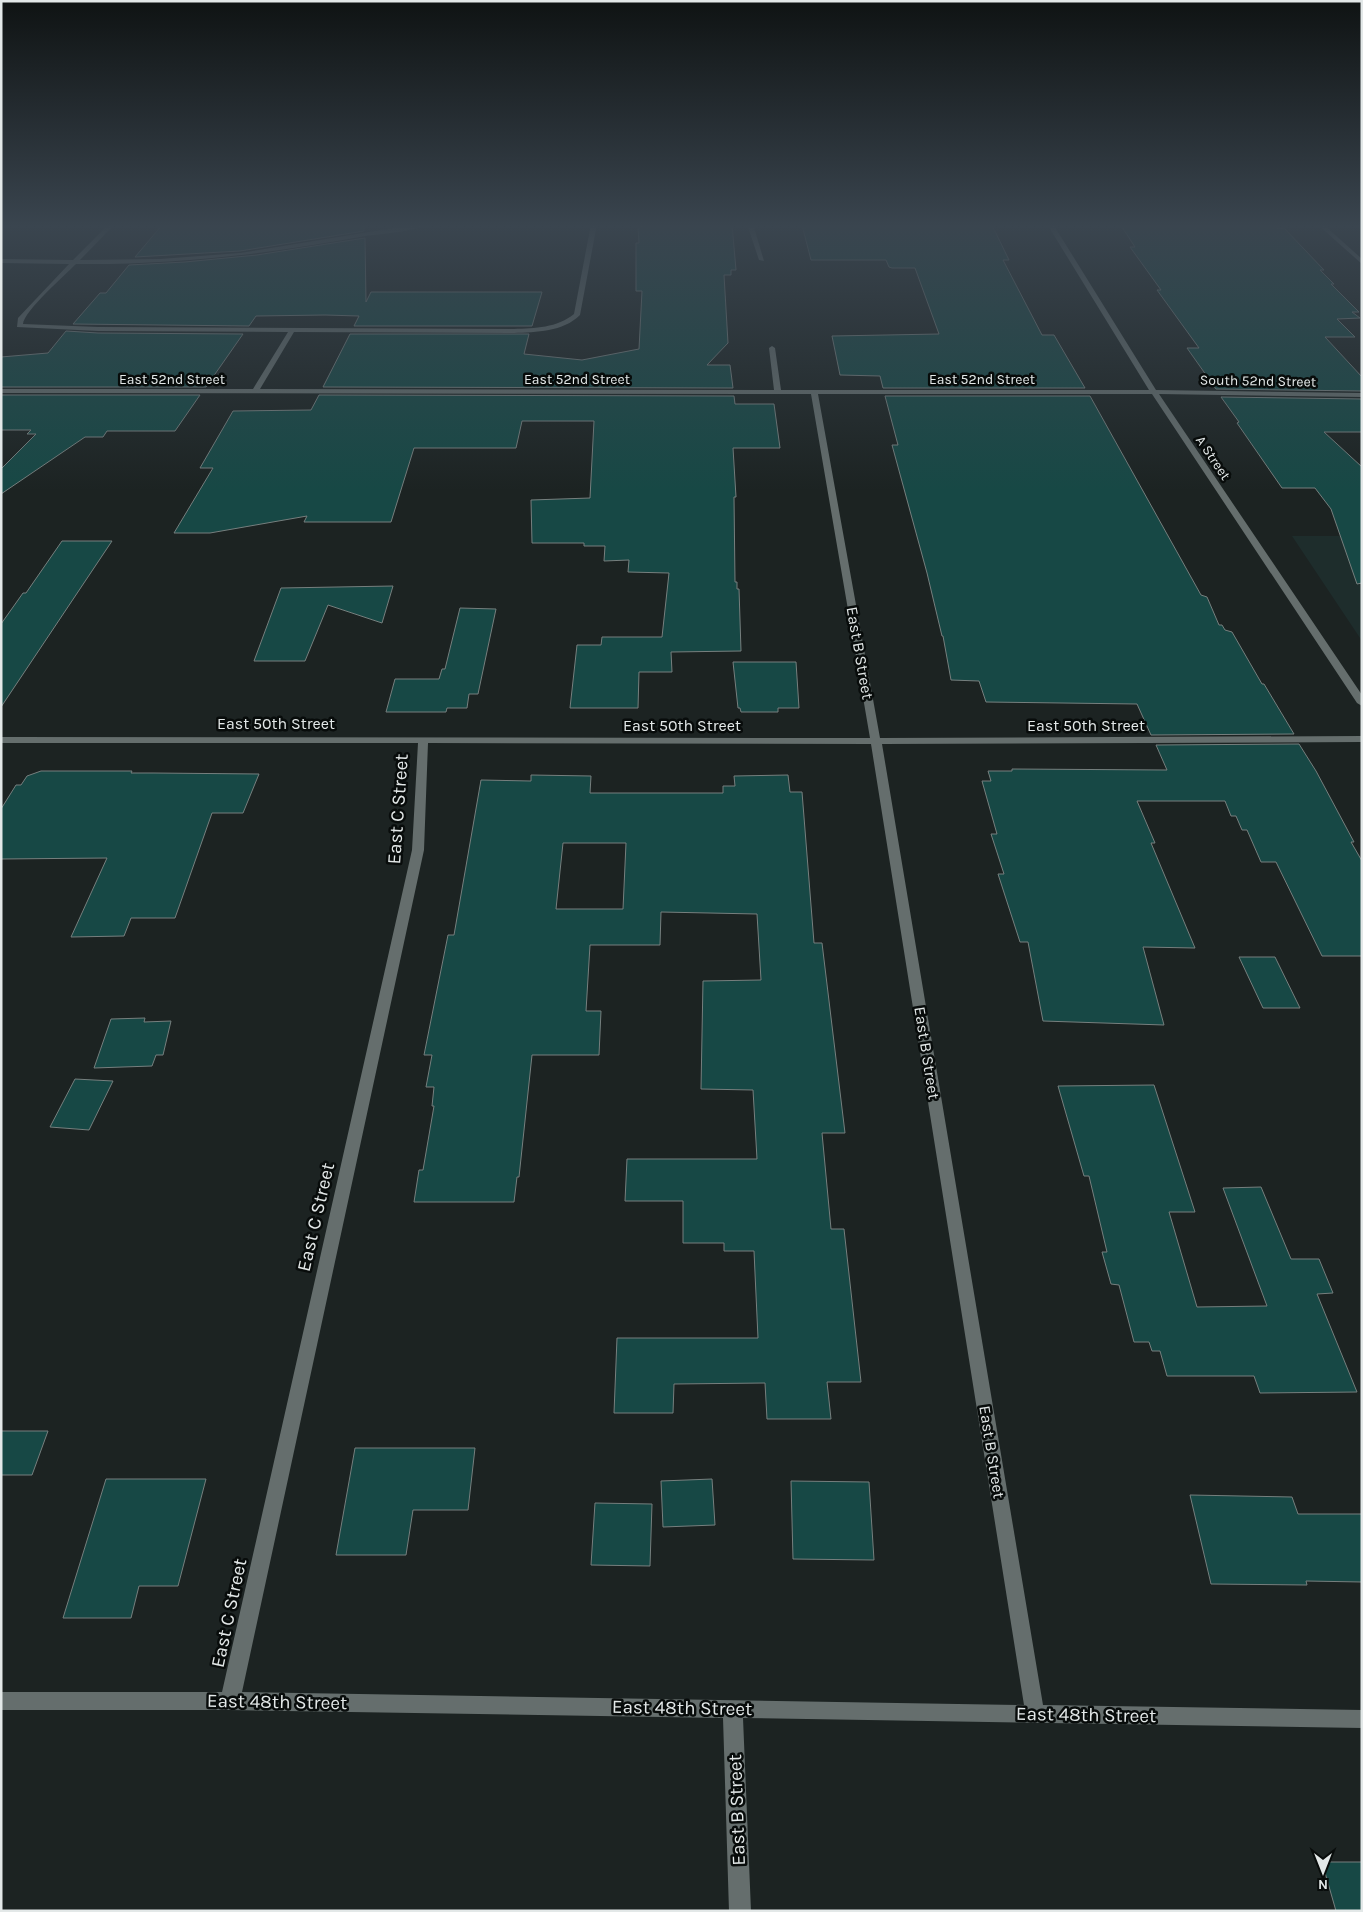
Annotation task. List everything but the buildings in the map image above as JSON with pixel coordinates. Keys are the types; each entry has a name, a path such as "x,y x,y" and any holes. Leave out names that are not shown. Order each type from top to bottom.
{"street":[{"path":"25,313 20,319 19,326 63,329 514,331 557,325 577,313"},
{"name":"A Street","path":"1105,313 1154,392 1362,703"},
{"path":"255,392 292,330"},
{"path":"772,348 778,392"},
{"name":"East 52nd Street","path":"1,391 1154,392"},
{"name":"East B Street","path":"814,392 876,742 1036,1714"},
{"name":"South 52nd Street","path":"1154,392 1362,395"},
{"name":"East 50th Street","path":"1,740 423,739 876,742 1362,739"},
{"name":"East C Street","path":"230,1701 418,850 423,739"},
{"name":"East 48th Street","path":"1,1701 230,1701 1362,1719"},
{"name":"East B Street","path":"733,1709 740,1911"}],"shaded area":[{"path":"1292,536 1362,536 1362,641"}]}
